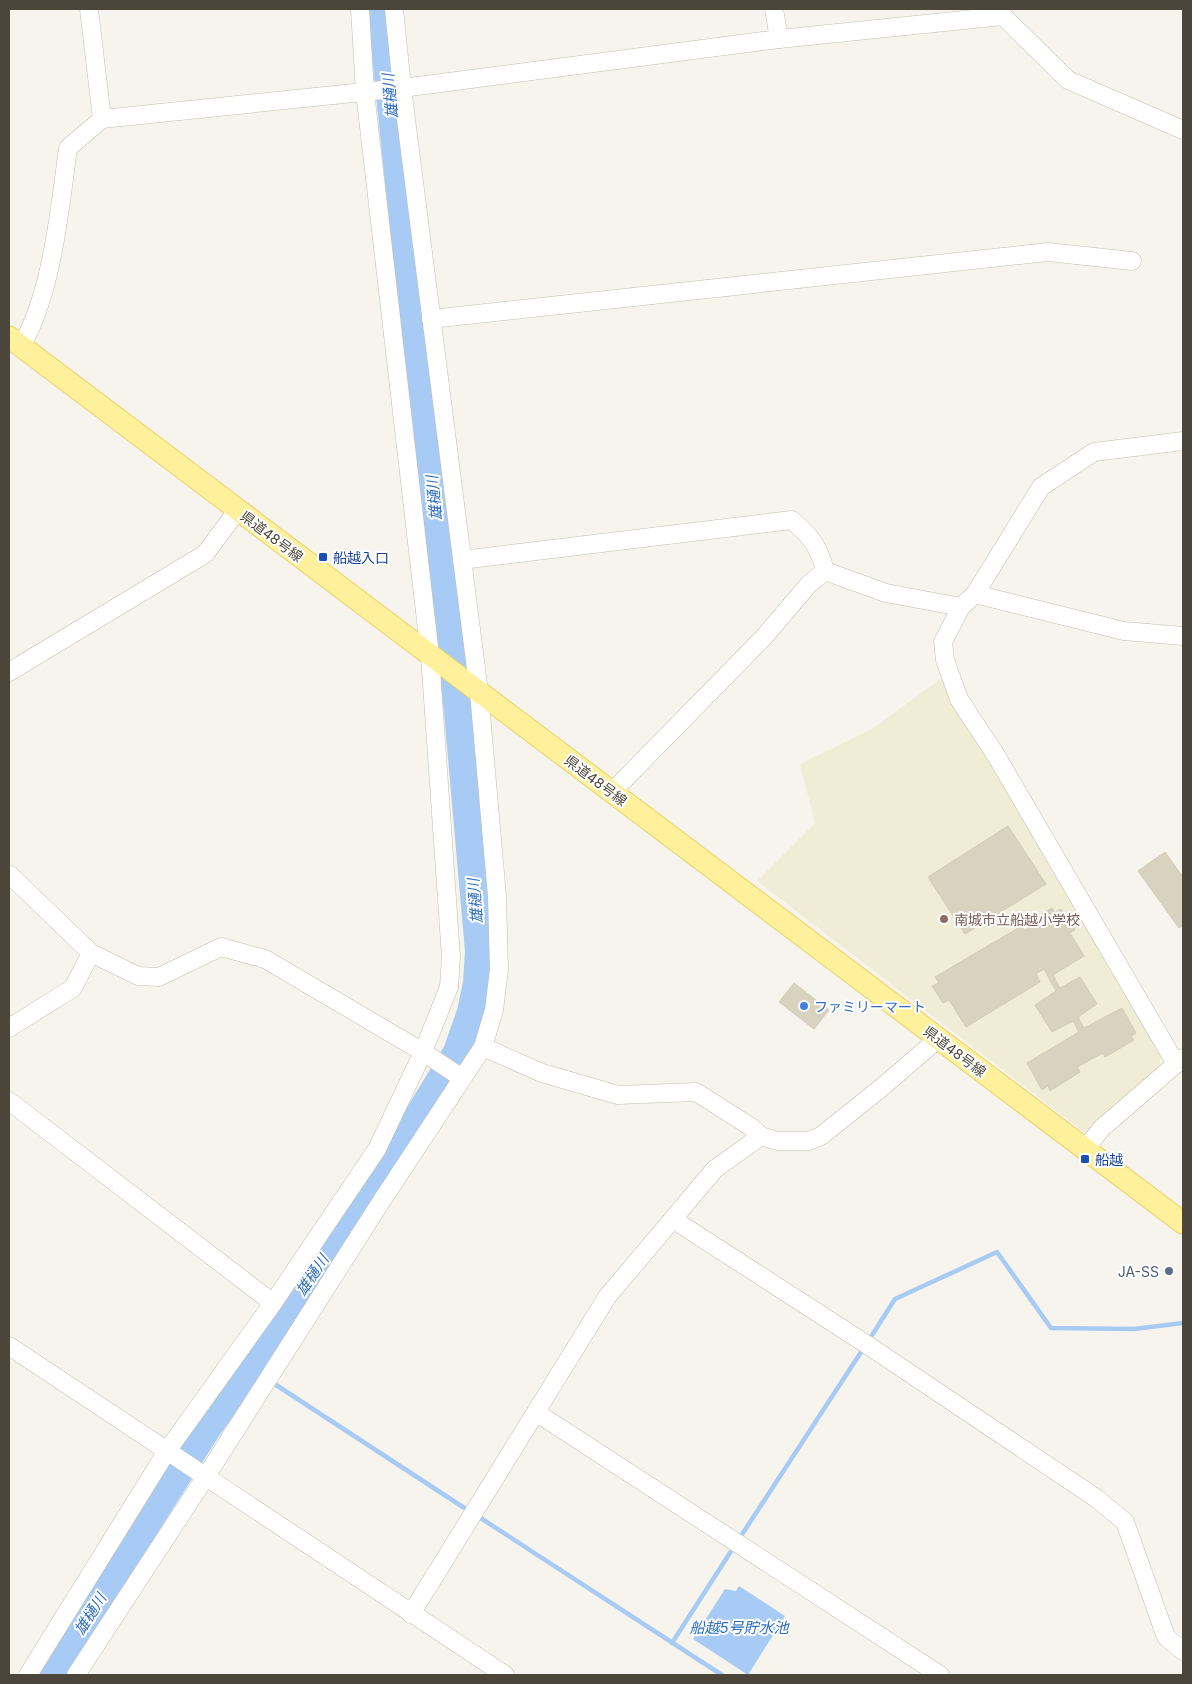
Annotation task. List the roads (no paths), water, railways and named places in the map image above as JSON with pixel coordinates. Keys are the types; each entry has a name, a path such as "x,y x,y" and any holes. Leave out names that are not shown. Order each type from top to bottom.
{"main road":[{"name":"県道48号線","path":"15,341 938,1040 1086,1148 1183,1223"}],"street":[{"path":"89,9 102,119"},
{"path":"28,1675 167,1451 273,1303 377,1149 423,1052 449,987 451,957 434,658 365,92 360,9"},
{"path":"76,1675 205,1478 378,1204 483,1047 494,1010 499,970 497,896 462,560 402,88 394,9"},
{"path":"774,9 779,39"},
{"path":"15,341 26,336 43,288 54,242 68,148 102,119 402,88 1004,12 1068,80 1183,130"},
{"path":"431,319 1048,252 1132,261"},
{"path":"1086,1148 1102,1128 1180,1061 997,757 959,699 945,660 943,642 962,607 975,594 1040,487 1094,452 1183,441"},
{"path":"9,672 205,554 231,519 236,509"},
{"path":"462,560 792,520 812,537 822,556 825,571"},
{"path":"825,571 886,593 962,607"},
{"path":"612,792 764,637 809,584 825,571"},
{"path":"975,594 1124,631 1183,636"},
{"path":"9,874 90,953 138,976 159,978 221,947 265,959 423,1052 462,1078"},
{"path":"9,1028 73,988 90,953"},
{"path":"483,1047 542,1073 618,1095 696,1092 751,1127 761,1136 777,1141 809,1141 821,1136 931,1048 938,1040"},
{"path":"9,1101 273,1303"},
{"path":"411,1614 537,1413 607,1296 674,1220 715,1169 761,1136"},
{"path":"674,1220 866,1344 1096,1498 1125,1522 1166,1637 1183,1651"},
{"path":"9,1346 205,1478 505,1675"},
{"path":"537,1413 940,1675"}],"water":[{"name":"船越5号貯水池","path":"739,1586 785,1616 748,1675 693,1639 725,1589 736,1591"}],"waterway":[{"name":"雄樋川","path":"51,1675 205,1432 299,1297 398,1149 457,1052 471,1012 477,983 479,951 458,712 420,384 381,9"},
{"path":"869,1340 895,1299 997,1252 1051,1328 1134,1329 1183,1323"},
{"path":"739,1539 865,1346"},
{"path":"250,1368 264,1377"},
{"path":"270,1381 469,1511"},
{"path":"476,1515 722,1675"},
{"path":"672,1643 735,1545"}],"place":[{"name":"船越入口","path":"323,557"},
{"name":"南城市立船越小学校","path":"944,919"},
{"name":"ファミリーマート","path":"804,1006"},
{"name":"船越","path":"1085,1159"},
{"name":"JA-SS","path":"1169,1271"}]}
